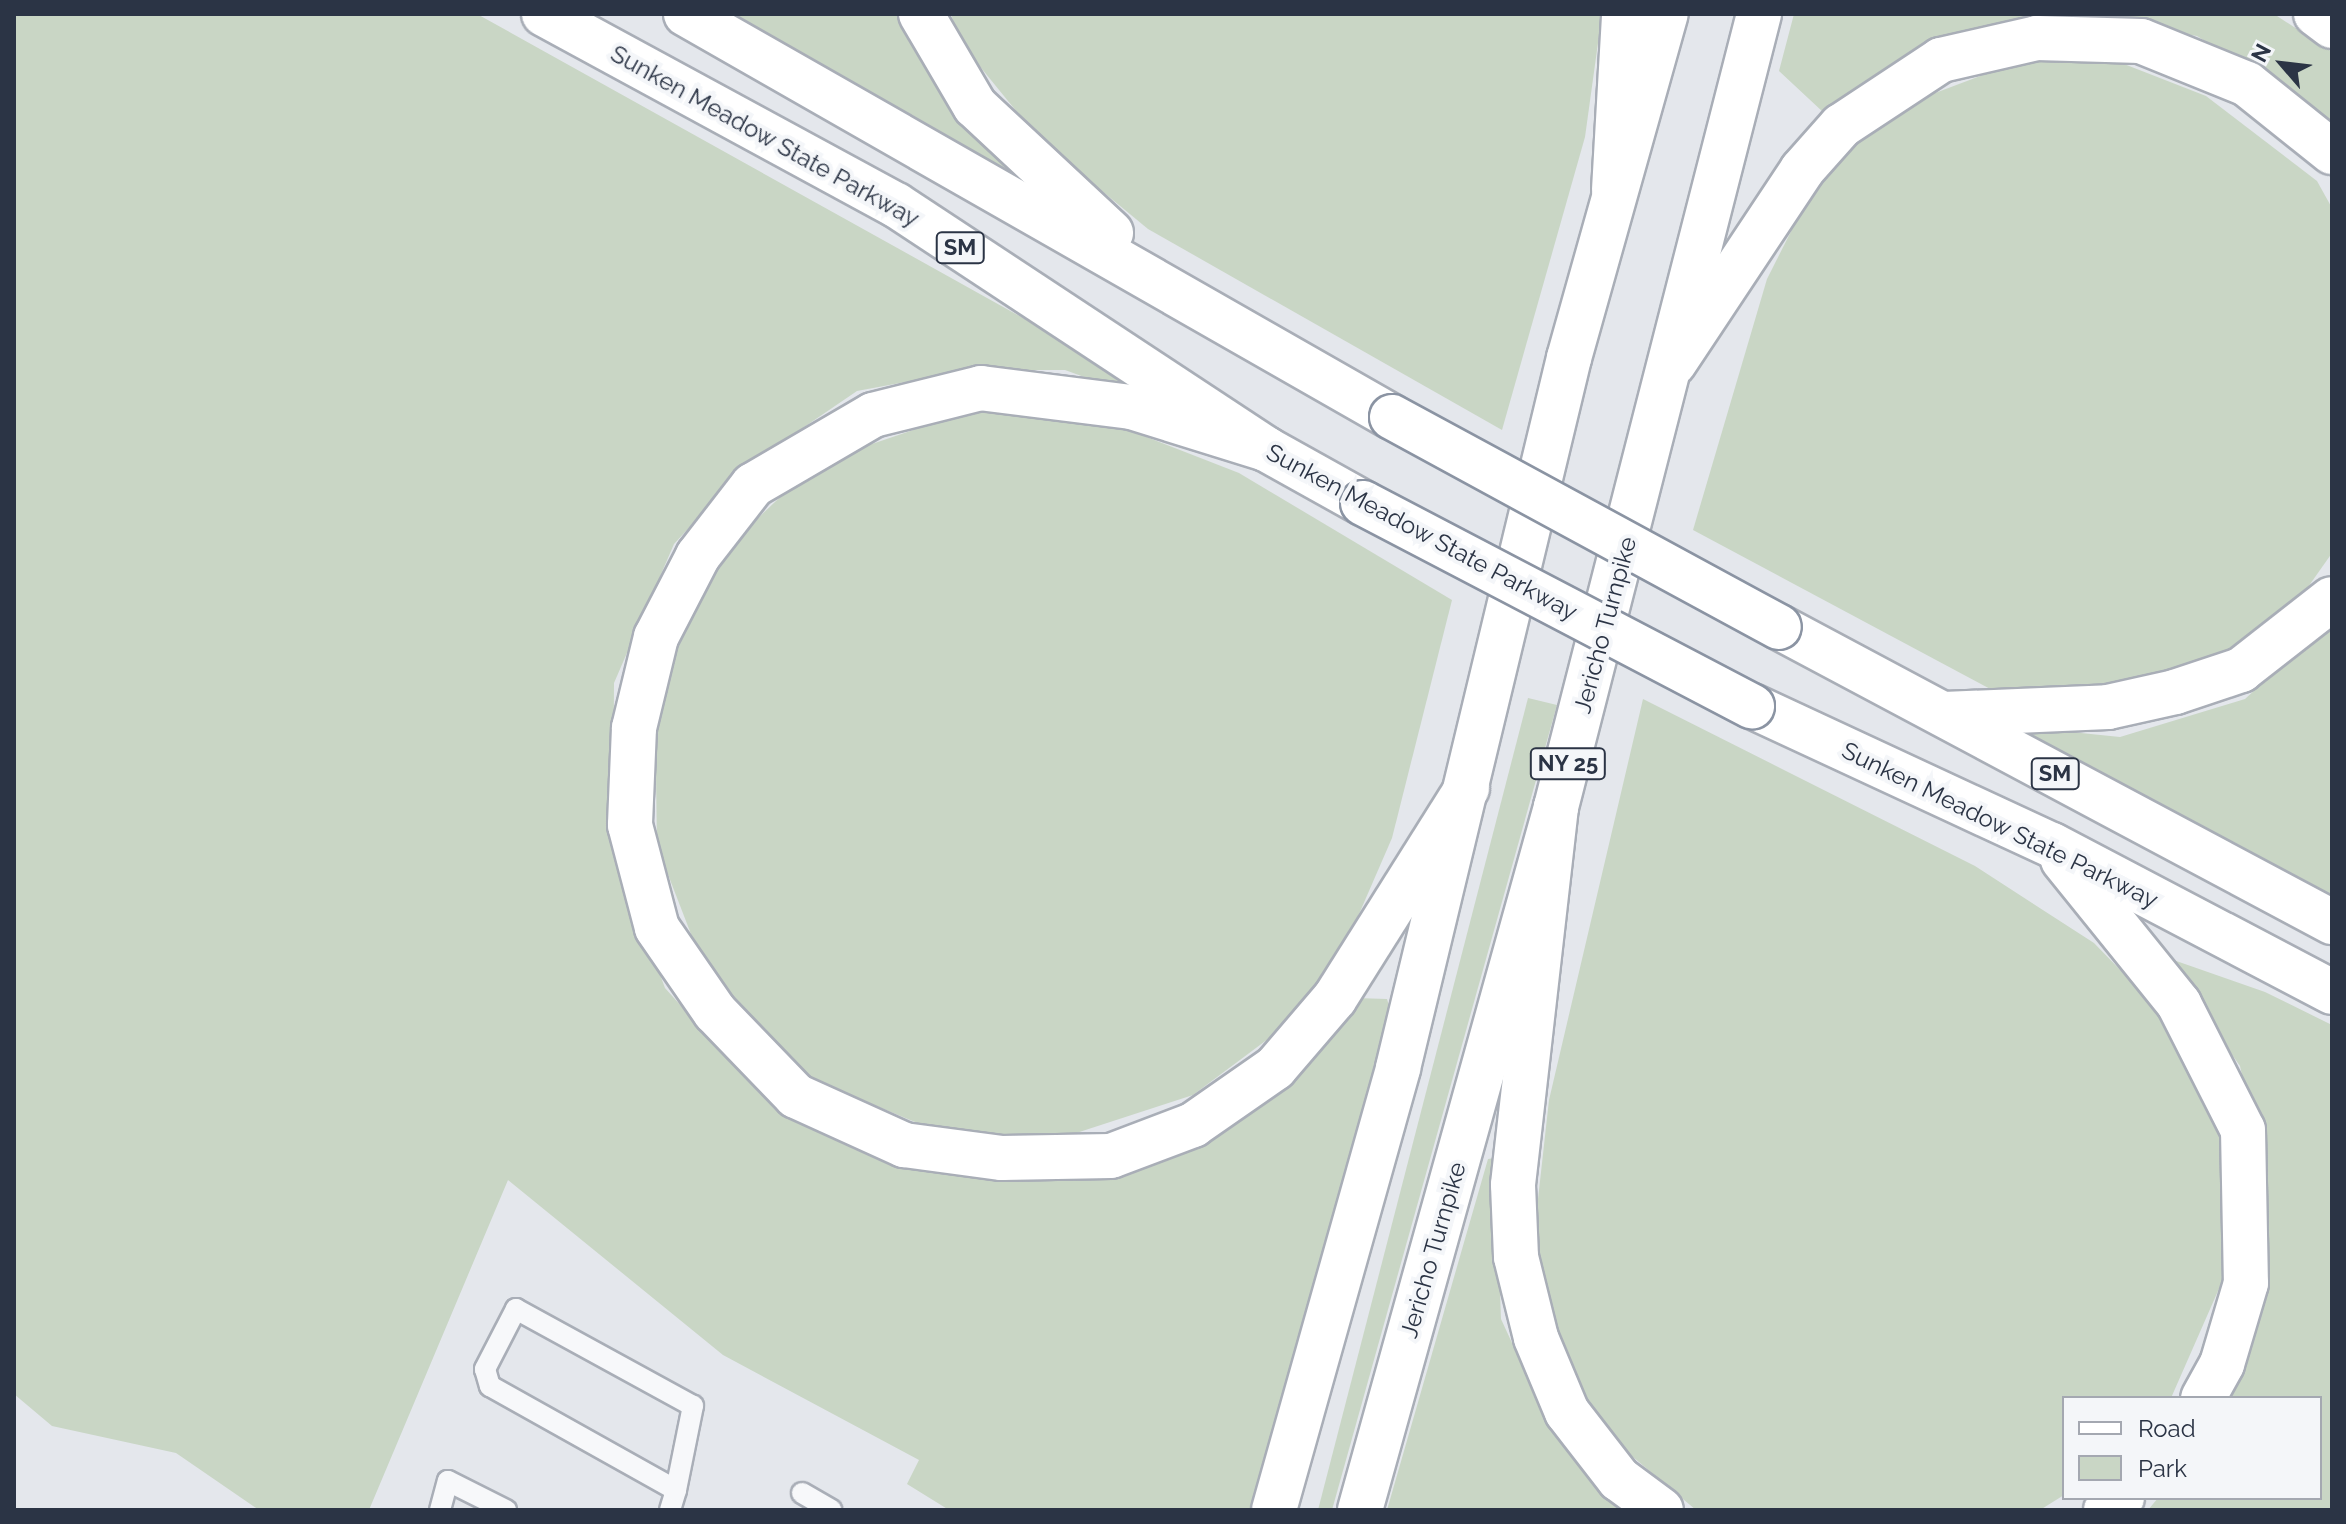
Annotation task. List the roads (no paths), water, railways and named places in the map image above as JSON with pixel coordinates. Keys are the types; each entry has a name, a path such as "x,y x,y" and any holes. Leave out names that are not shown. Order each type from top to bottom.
{"main road":[{"name":"Sunken Meadow State Parkway","path":"544,14 896,205 1266,449 1363,503 1752,706 2052,845 2332,992"},
{"name":"SM","path":"686,14 1179,292 1392,417 2332,922"},
{"path":"921,14 975,106 1179,292"},
{"path":"1614,190 1624,14"},
{"path":"1274,1510 1398,1068 1614,190 1666,14"},
{"name":"Jericho Turnpike","path":"1360,1510 1556,807 1674,363 1759,14"},
{"path":"2316,14 2332,26"},
{"path":"1674,363 1802,170 1841,126 1941,60 2037,38 2141,41 2247,84 2332,152"},
{"path":"1266,449 1131,407 981,388 873,415 753,485 698,556 656,637 634,728 630,825 657,928 715,1012 796,1096 904,1145 1002,1158 1111,1156 1193,1125 1275,1068 1335,998 1467,788"},
{"path":"1944,714 2108,707 2175,692 2241,670 2332,599"},
{"path":"1556,807 1513,1185 1516,1257 1536,1338 1567,1412 1619,1479 1661,1510"},
{"path":"2052,845 2179,1004 2243,1130 2246,1283 2222,1364 2204,1396"}],"lane":[{"path":"670,1510 676,1490 693,1406 516,1309 485,1369 490,1386 676,1490"},
{"path":"440,1510 448,1481 506,1510"},
{"path":"802,1493 831,1510"}]}
